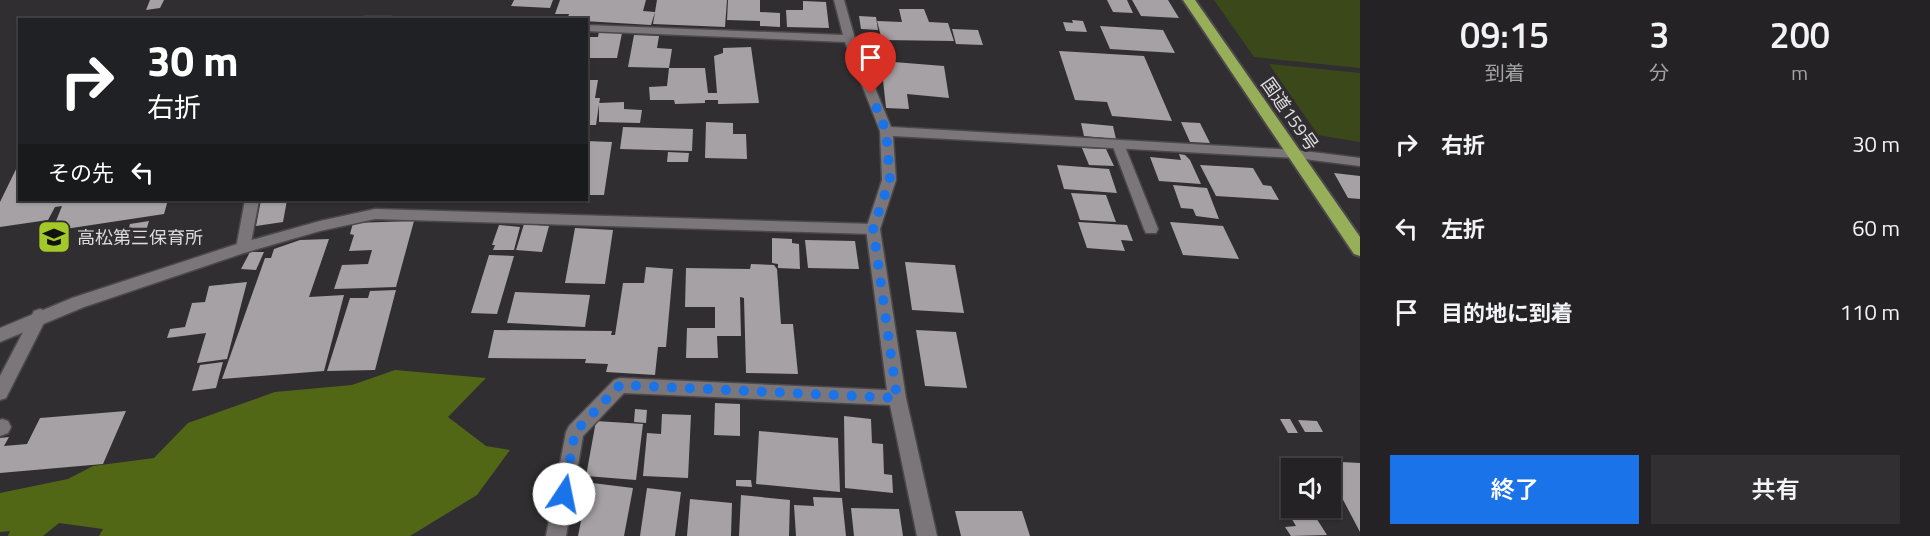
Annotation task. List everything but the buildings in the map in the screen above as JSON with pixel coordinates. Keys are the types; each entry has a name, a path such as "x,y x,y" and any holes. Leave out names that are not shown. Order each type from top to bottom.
{"highway":[{"name":"国道159号","path":"1189,0 1360,249"}],"street":[{"path":"839,0 849,39 886,131 890,180 873,228 897,398 927,536"},
{"path":"588,28 849,39"},
{"path":"886,131 1296,154 1360,162"},
{"path":"1118,144 1151,229"},
{"path":"243,248 252,201"},
{"path":"0,335 40,315 243,248 336,221 375,214 873,228"},
{"path":"0,393 40,315"},
{"path":"556,536 575,432 620,385 897,398"}],"green space":[{"path":"1214,0 1360,0 1360,68 1254,57"},
{"path":"1269,64 1360,73 1360,142 1318,135"},
{"path":"395,370 486,378 448,417 486,446 510,450 477,495 410,536 99,536 103,529 59,523 43,536 8,536 10,531 0,532 0,493 68,479 93,466 154,458 188,423 275,392 352,385"}],"place":[{"name":"高松第三保育所","path":"54,237"}],"route":[{"path":"564,494 575,432 620,385 897,398 873,228 890,180 886,131 871,94"}]}
